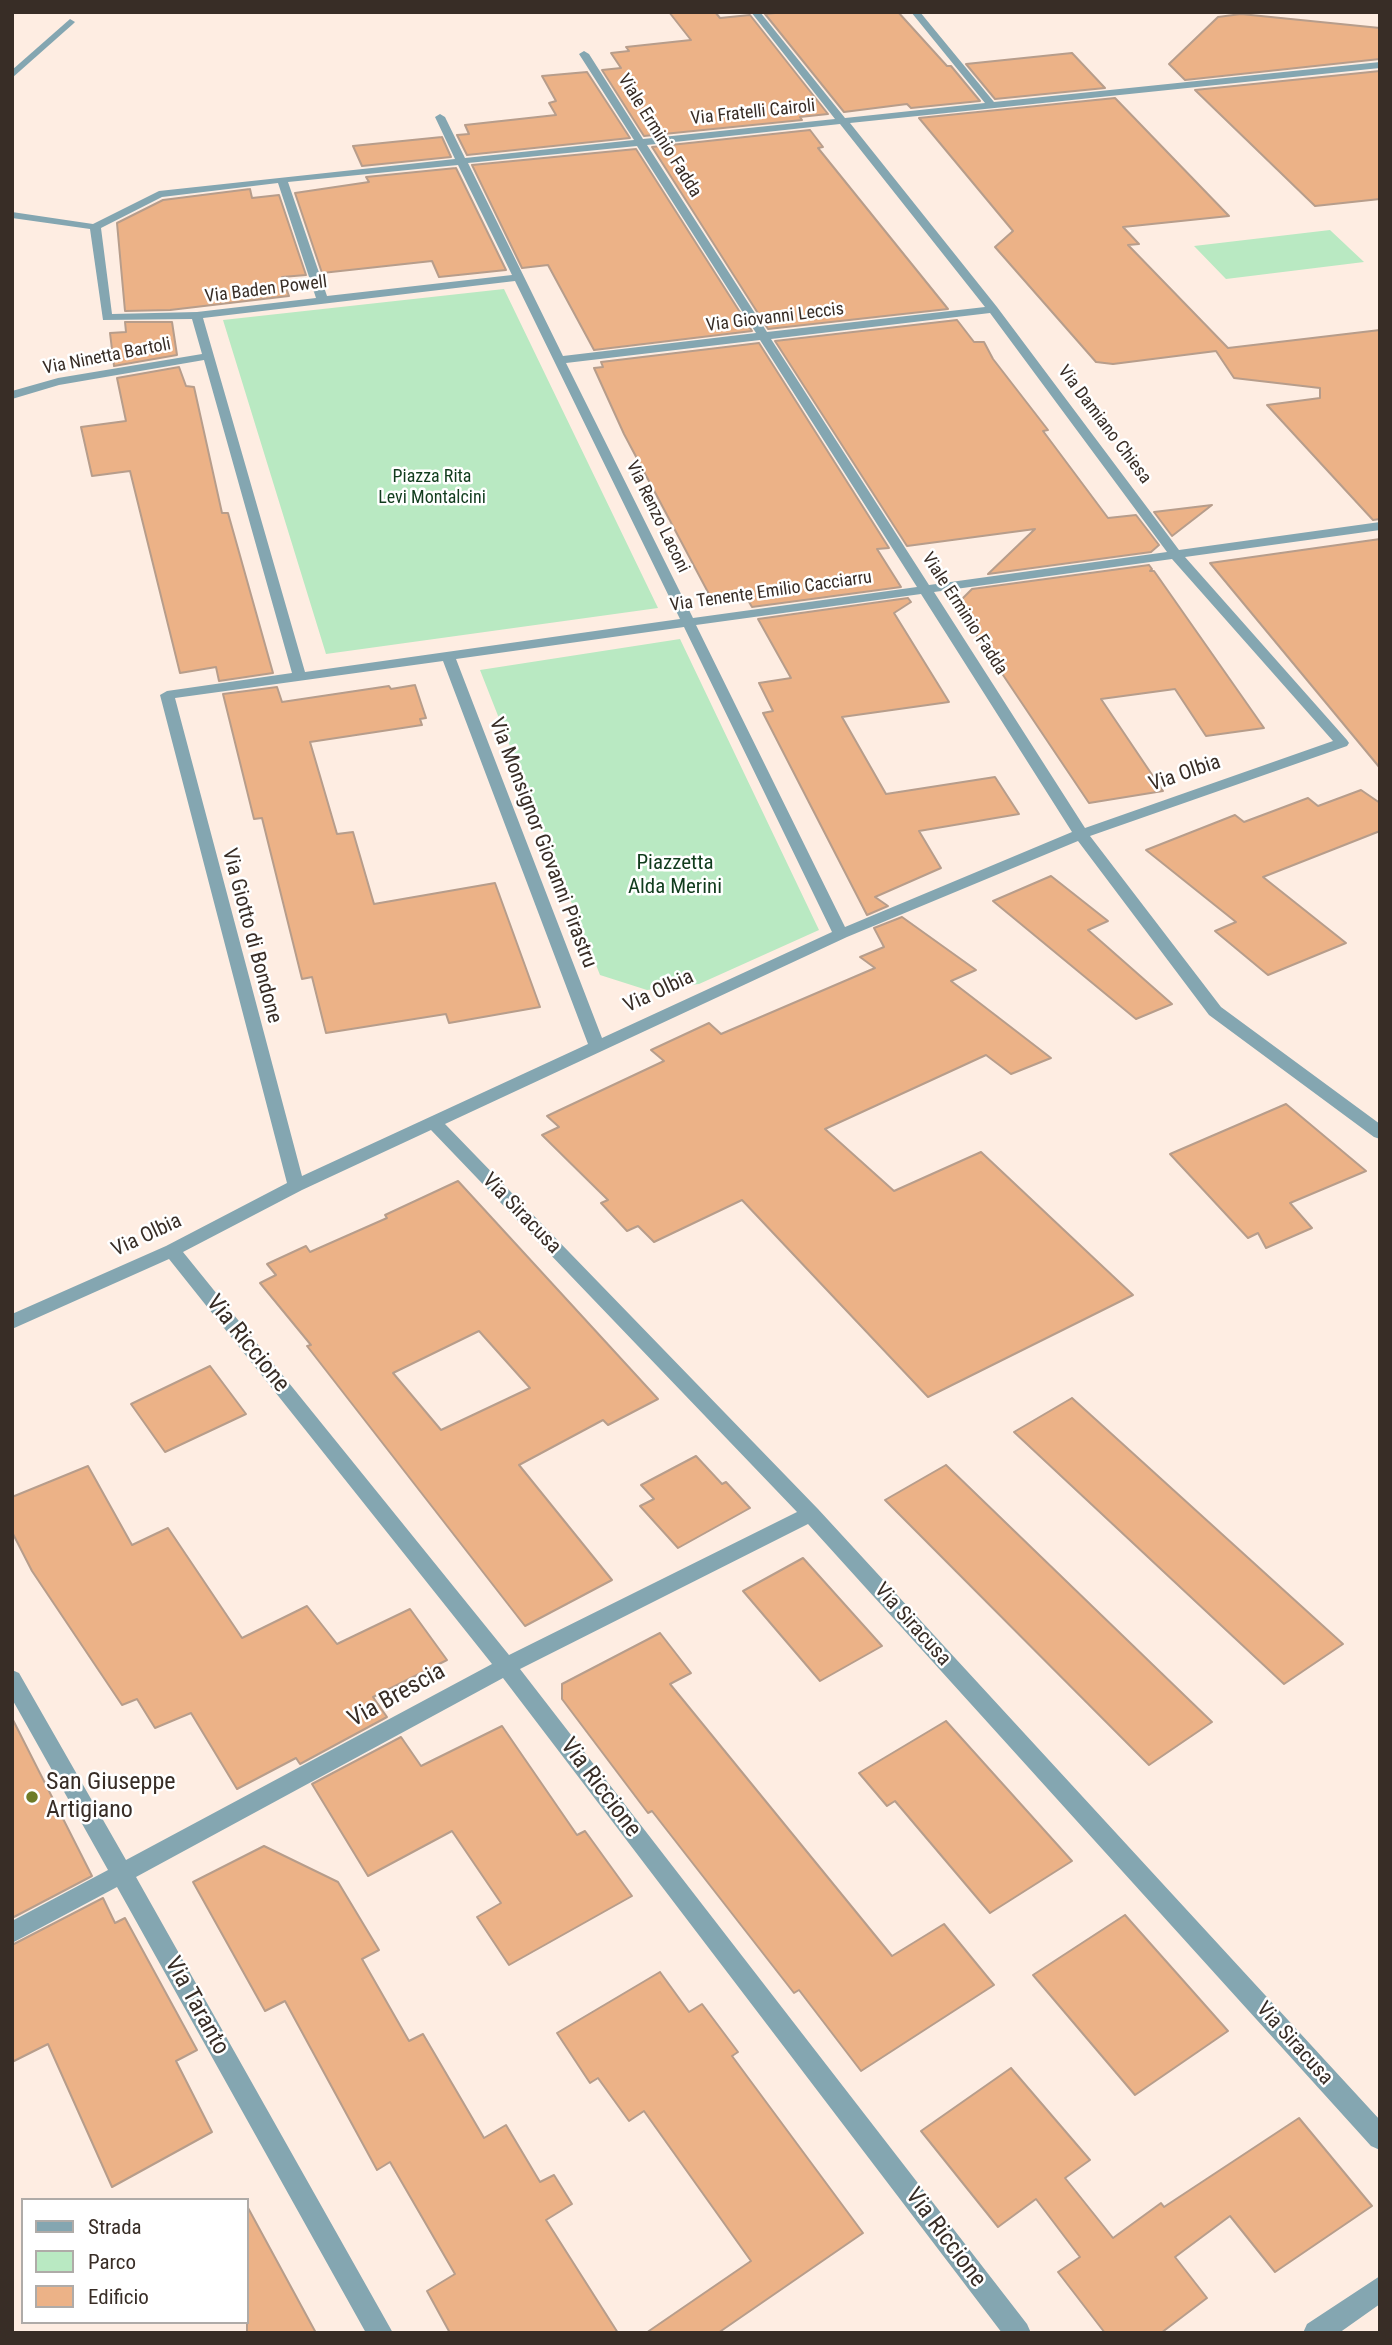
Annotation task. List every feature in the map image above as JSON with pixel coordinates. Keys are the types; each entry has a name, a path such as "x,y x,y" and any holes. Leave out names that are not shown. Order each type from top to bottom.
{"street":[{"name":"Via Damiano Chiesa","path":"755,12 993,309 1176,555 1342,744"},
{"path":"915,12 992,106"},
{"path":"12,75 70,22"},
{"name":"Viale Erminio Fadda","path":"584,54 1081,834 1215,1010 1380,1133"},
{"name":"Via Fratelli Cairoli","path":"95,227 159,194 1380,65"},
{"name":"Via Renzo Laconi","path":"440,117 841,933"},
{"path":"282,180 323,300"},
{"path":"12,215 95,227"},
{"name":"Via Baden Powell","path":"95,227 107,318 197,316 519,277"},
{"name":"Via Giovanni Leccis","path":"560,360 993,309"},
{"path":"197,316 300,677"},
{"name":"Via Ninetta Bartoli","path":"12,395 58,382 208,356"},
{"name":"Via Tenente Emilio Cacciarru","path":"166,695 1380,526"},
{"name":"Via Monsignor Giovanni Pirastru","path":"448,657 597,1045"},
{"name":"Via Giotto di Bondone","path":"166,695 296,1186"},
{"name":"Via Olbia","path":"12,1322 172,1250 296,1186 841,933 1081,834 1342,744"},
{"name":"Via Siracusa","path":"433,1122 811,1514 1380,2137"},
{"name":"Via Riccione","path":"172,1250 506,1666 1018,2333"},
{"name":"Via Brescia","path":"12,1933 122,1876 506,1666 811,1514"},
{"name":"Via Taranto","path":"12,1679 380,2333"},
{"path":"1316,2333 1380,2290"}],"green space":[{"path":"1330,230 1364,262 1226,279 1194,246"},
{"name":"Piazza Rita Levi Montalcini","path":"504,289 658,608 326,654 223,320"},
{"name":"Piazzetta Alda Merini","path":"680,639 819,930 699,984 647,990 600,975 480,670"}],"building":[{"path":"669,12 715,12 720,18 750,15 828,114 800,117 802,120 644,136 602,70 621,68 611,53 629,51 626,47 691,40"},
{"path":"898,12 947,66 951,66 980,101 911,108 907,104 844,112 765,14"},
{"path":"1241,14 1380,28 1380,59 1185,80 1169,64 1218,17"},
{"path":"1072,53 1105,88 995,99 966,64"},
{"path":"1380,71 1380,199 1315,206 1195,90"},
{"path":"587,72 630,138 467,155 457,135 469,134 465,125 556,115 549,103 556,101 542,76"},
{"path":"1115,98 1229,216 1123,227 1139,244 1128,245 1228,348 1380,330 1380,519 1373,520 1267,405 1320,398 1320,388 1234,378 1216,351 1113,364 1096,362 995,247 1013,231 919,118"},
{"path":"810,130 823,147 818,148 948,309 768,329 652,147"},
{"path":"442,137 451,157 362,166 353,146"},
{"path":"636,149 752,331 594,350 548,265 522,268 472,165"},
{"path":"456,168 506,270 439,277 432,261 322,273 295,193 369,182 366,177"},
{"path":"250,189 252,198 279,195 306,275 282,277 289,296 170,310 125,311 117,223 163,200"},
{"path":"957,320 974,342 984,342 993,359 1048,430 1043,431 1108,518 1136,515 1159,545 1151,552 988,574 1035,529 907,546 775,341"},
{"path":"125,322 172,322 177,355 114,366 110,333 126,332"},
{"path":"759,343 889,548 877,549 901,587 752,607 743,592 710,596 624,434 594,368 603,367 601,362"},
{"path":"179,367 186,386 194,387 222,513 228,513 273,673 219,681 216,667 180,673 130,471 92,476 81,427 126,421 117,378"},
{"path":"1212,505 1172,536 1154,512"},
{"path":"1380,539 1380,768 1210,563"},
{"path":"1149,565 1152,569 1150,571 1154,571 1264,728 1206,736 1175,689 1101,699 1163,791 1089,803 956,605 972,589"},
{"path":"908,598 911,602 894,613 949,702 842,717 886,794 995,777 1019,814 919,831 941,868 875,897 888,906 867,915 763,713 773,711 759,683 791,678 758,619"},
{"path":"415,685 426,718 420,719 422,725 310,742 337,834 353,832 374,904 495,883 540,1007 449,1023 446,1014 326,1033 312,977 302,979 262,818 254,819 223,694 277,687 282,702 389,686 391,689"},
{"path":"1361,790 1380,803 1380,831 1263,877 1346,943 1268,975 1215,931 1236,922 1146,850 1235,815 1244,822 1308,798 1318,806"},
{"path":"1051,876 1108,921 1088,930 1172,1004 1136,1019 993,901"},
{"path":"902,917 976,970 951,981 1051,1058 1011,1074 986,1055 825,1129 894,1191 981,1152 1133,1295 928,1397 742,1200 654,1242 638,1226 627,1231 601,1203 608,1200 542,1135 559,1127 547,1116 664,1061 651,1050 709,1023 721,1034 875,968 860,957 884,947 874,928"},
{"path":"1286,1104 1366,1171 1290,1203 1312,1228 1266,1248 1258,1233 1248,1238 1170,1154"},
{"path":"458,1181 658,1399 608,1425 603,1420 519,1465 612,1580 525,1626 307,1346 311,1345 260,1283 276,1275 267,1264 306,1246 310,1252 387,1218 385,1215","holes":["479,1331 530,1388 441,1430 393,1373"]},
{"path":"210,1366 246,1414 165,1452 131,1404"},
{"path":"1072,1398 1343,1644 1284,1684 1014,1432"},
{"path":"696,1456 722,1484 726,1482 750,1508 678,1548 640,1506 654,1499 641,1485"},
{"path":"946,1465 1212,1722 1149,1765 885,1500"},
{"path":"88,1466 132,1545 168,1528 242,1638 307,1606 337,1644 410,1609 447,1660 373,1697 387,1717 300,1764 296,1758 237,1789 191,1713 155,1728 137,1699 122,1705 32,1571 12,1532 12,1497"},
{"path":"803,1558 882,1646 820,1681 743,1591"},
{"path":"660,1633 691,1673 670,1684 892,1956 944,1924 994,1985 861,2071 799,1990 794,1993 652,1811 648,1813 562,1699 562,1684"},
{"name":"San Giuseppe Artigiano","path":"12,1718 92,1876 12,1918"},
{"path":"946,1721 1072,1861 990,1913 895,1801 887,1806 859,1773"},
{"path":"502,1726 577,1835 585,1831 632,1896 509,1965 477,1917 501,1903 452,1831 368,1876 312,1784 401,1737 421,1766"},
{"path":"264,1846 338,1882 379,1950 362,1959 409,2041 423,2034 484,2138 506,2125 540,2182 554,2175 572,2204 546,2220 618,2333 450,2333 427,2291 455,2274 390,2162 377,2170 285,2001 265,2011 193,1882"},
{"path":"103,1898 115,1923 125,1918 197,2050 176,2061 212,2132 112,2187 48,2044 12,2062 12,1945"},
{"path":"1125,1915 1228,2031 1135,2095 1033,1975"},
{"path":"660,1972 689,2012 702,2004 738,2052 732,2056 863,2233 718,2333 646,2333 751,2261 644,2111 629,2121 598,2078 590,2083 557,2033"},
{"path":"1011,2068 1090,2160 1065,2178 1113,2238 1161,2203 1164,2207 1299,2118 1372,2206 1275,2272 1230,2216 1175,2257 1207,2298 1161,2333 1105,2333 1058,2272 1080,2257 1036,2199 998,2227 921,2131"},
{"path":"248,2208 316,2333 247,2333 248,2324"}],"place":[{"name":"San Giuseppe Artigiano","path":"32,1797"}]}
